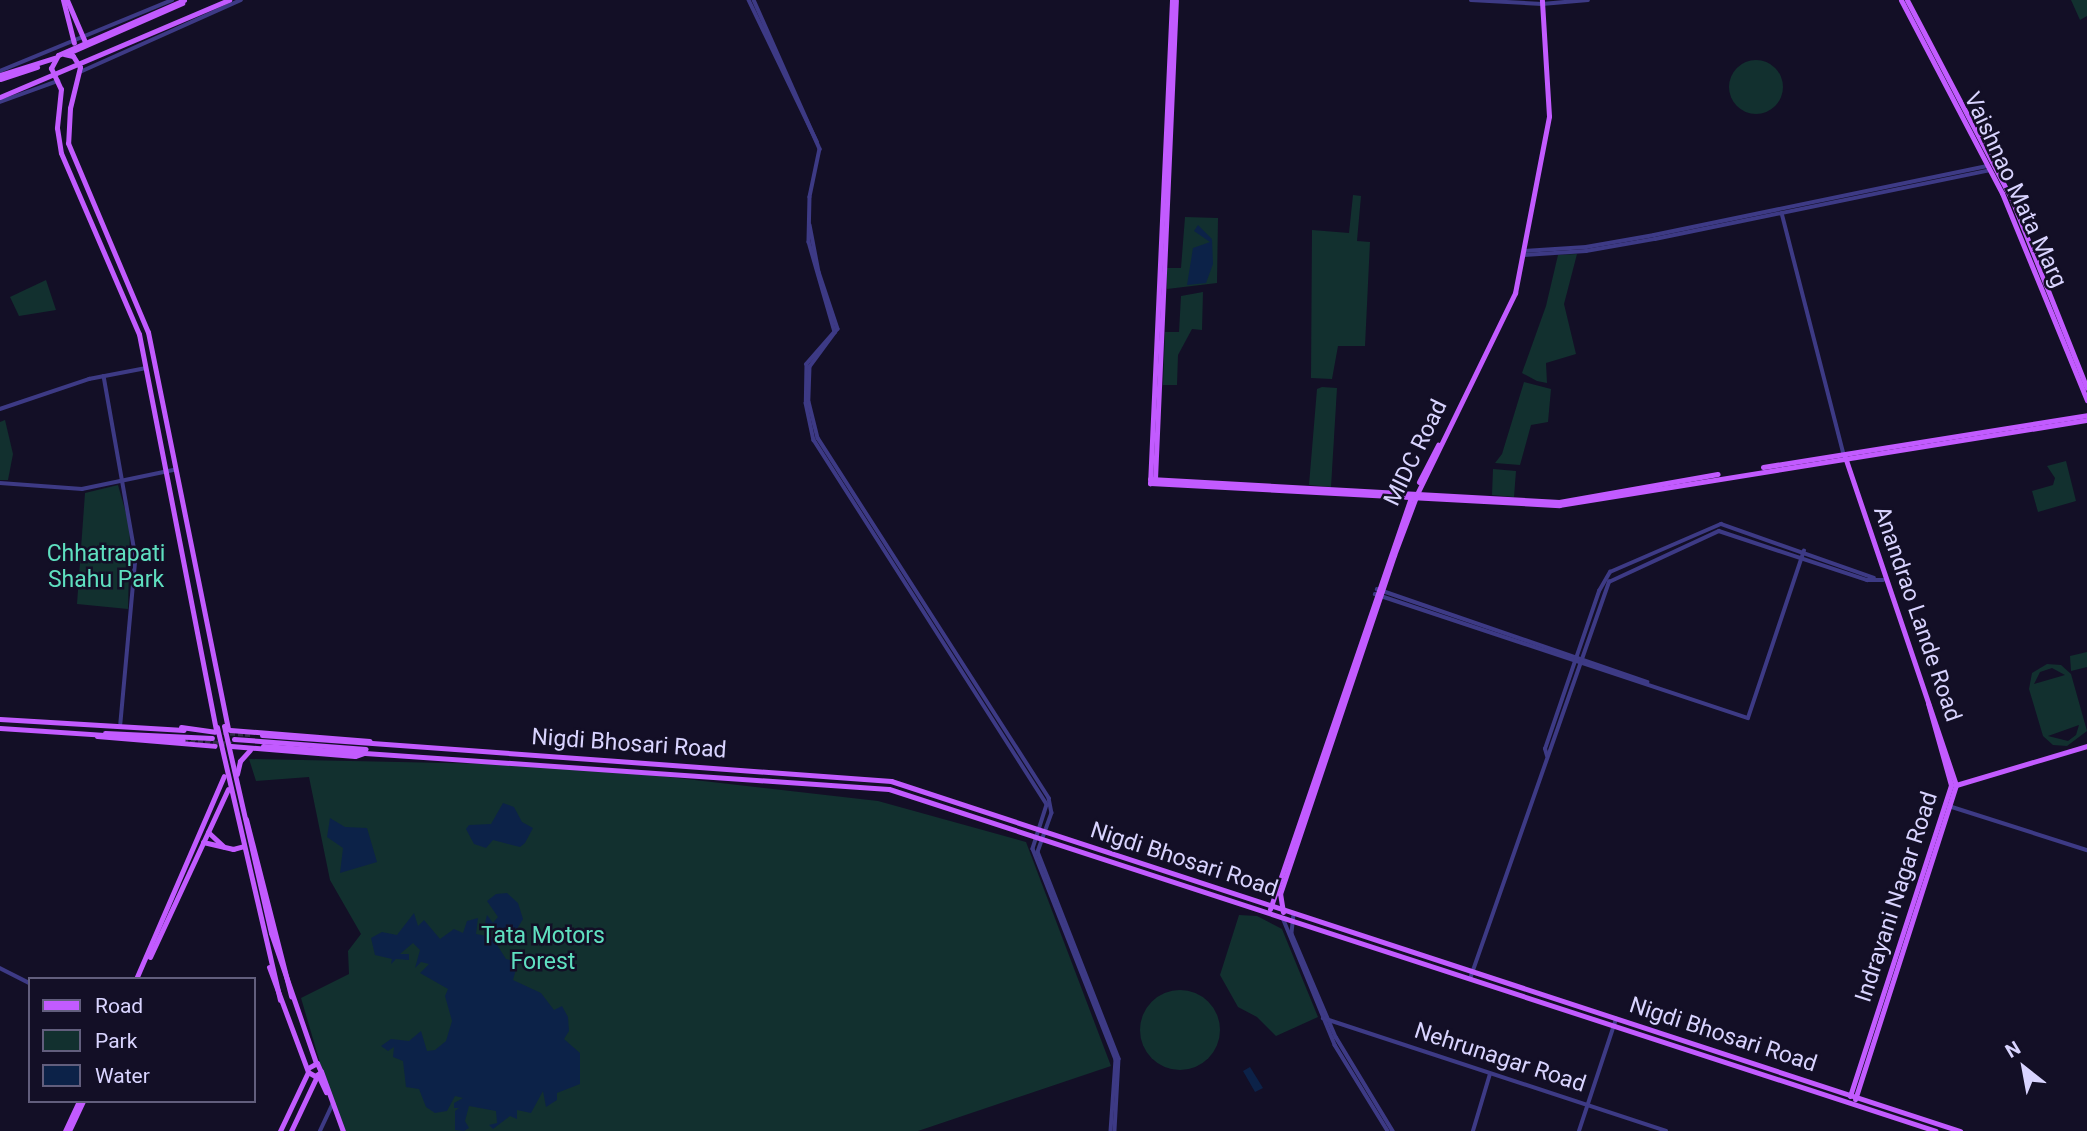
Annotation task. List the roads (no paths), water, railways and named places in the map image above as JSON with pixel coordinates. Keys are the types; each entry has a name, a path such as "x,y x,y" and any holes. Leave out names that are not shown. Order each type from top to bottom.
{"main road":[{"path":"67,0 79,32 86,40"},
{"path":"67,0 86,40 67,122 68,143 146,328 251,856 285,983 319,1074 333,1103 341,1131"},
{"path":"67,0 74,46"},
{"path":"0,75 53,61 86,40 172,2 185,0"},
{"path":"0,75 88,48 185,0"},
{"path":"0,99 229,0"},
{"path":"1174,0 1153,480 1569,505 2087,417"},
{"name":"Vaishnao Mata Marg","path":"1901,0 1909,9 1992,167 2087,388"},
{"name":"Vaishnao Mata Marg","path":"1907,0 1909,9"},
{"name":"MIDC Road","path":"1328,745 1378,592 1414,496 1500,326 1523,253 1546,116 1540,2"},
{"path":"74,46 79,32"},
{"path":"61,54 73,56 79,70"},
{"path":"53,61 51,71 58,81 61,153 134,320 146,368 225,765 280,1000"},
{"name":"Vaishnao Mata Marg","path":"1992,167 2087,400"},
{"name":"Anandrao Lande Road","path":"1845,456 1954,785"},
{"path":"193,611 216,747 239,847 280,1000 308,1070 319,1074"},
{"path":"203,613 239,785 292,986 291,999"},
{"path":"0,719 184,730"},
{"path":"112,726 121,723 214,733"},
{"path":"0,728 183,740"},
{"path":"102,735 214,733 229,730 373,743"},
{"path":"92,734 104,739 216,747 232,744 250,750 355,756 366,751"},
{"path":"262,735 373,743"},
{"name":"Nigdi Bhosari Road","path":"373,743 872,778 1960,1131"},
{"name":"Nigdi Bhosari Road","path":"232,744 376,751 872,786 1936,1131"},
{"path":"1268,914 1328,745"},
{"path":"1283,918 1280,894 1328,745"},
{"path":"263,746 366,751"},
{"path":"1954,785 2087,746"},
{"path":"237,774 250,750"},
{"name":"Nigdi Bhosari Road","path":"366,751 376,751"},
{"path":"138,977 220,793 225,765"},
{"path":"138,977 224,776"},
{"path":"226,789 239,785"},
{"name":"Indrayani Nagar Road","path":"1850,1103 1954,785"},
{"path":"138,977 226,789"},
{"path":"208,832 223,847"},
{"path":"203,842 223,847 254,843"},
{"path":"281,1131 308,1070 316,1063"},
{"path":"290,1131 319,1074"},
{"path":"67,1131 80,1103"}],"street":[{"path":"79,70 241,0"},
{"path":"752,0 817,141 820,154 809,225 815,272 835,330 807,364 806,403 814,440 1041,793 1048,811 1038,838 1038,852 1116,1060 1113,1131"},
{"path":"1471,0 1588,0"},
{"path":"0,75 74,46"},
{"path":"0,99 58,81"},
{"path":"1523,253 1597,246 1992,167"},
{"path":"1783,210 1845,456"},
{"path":"0,410 103,376 146,368"},
{"path":"103,376 120,481 136,557 121,723"},
{"path":"0,483 82,489 174,470"},
{"path":"1547,756 1545,749 1601,586 1610,572 1721,524 1804,551 1875,579"},
{"path":"1471,979 1607,588 1616,576 1719,531 1884,580"},
{"path":"1378,592 1748,718 1804,551"},
{"path":"1601,586 1607,588"},
{"path":"1948,805 2087,850"},
{"path":"1294,914 1292,934 1326,1019"},
{"path":"1283,918 1326,1019 1390,1131"},
{"path":"0,968 28,982"},
{"name":"Nehrunagar Road","path":"1326,1019 1666,1131"},
{"path":"1579,1131 1616,1019"},
{"path":"1474,1131 1490,1073"},
{"path":"320,1131 333,1103"}],"water":[{"path":"1198,225 1212,239 1213,264 1206,283 1187,285 1193,248 1210,242 1194,231"},
{"path":"503,803 514,807 522,822 533,828 525,843 520,847 493,840 486,848 474,844 466,829 469,825 491,824"},
{"path":"330,818 345,827 367,828 377,862 340,873 343,848 327,837"},
{"path":"507,893 518,903 523,919 511,939 485,923 487,915 493,923 498,917 487,901 496,894"},
{"path":"414,913 418,926 424,920 440,939 454,929 463,933 467,921 478,918 476,934 492,937 506,959 518,962 513,980 541,993 554,1010 562,1006 568,1017 569,1031 564,1039 580,1053 580,1084 557,1093 557,1100 546,1107 543,1091 531,1113 517,1110 517,1119 510,1116 493,1129 489,1125 497,1123 496,1111 469,1106 465,1121 469,1128 464,1131 455,1130 455,1111 459,1108 454,1108 454,1103 463,1098 455,1096 447,1111 435,1113 426,1107 419,1089 406,1087 403,1061 393,1057 394,1047 388,1051 381,1046 391,1039 409,1041 421,1031 427,1051 435,1050 446,1041 452,1021 445,996 448,989 420,973 429,964 421,962 415,968 420,950 413,943 400,954 409,954 409,960 396,959 391,964 392,959 375,955 371,938 382,932 397,935"},
{"path":"1250,1067 1263,1088 1255,1092 1243,1071"}],"tunnel":[{"path":"223,732 251,734"},
{"path":"183,740 232,744"}],"park label":[{"name":"Chhatrapati Shahu Park","path":"106,567"},
{"name":"Tata Motors Forest","path":"543,949"}]}
